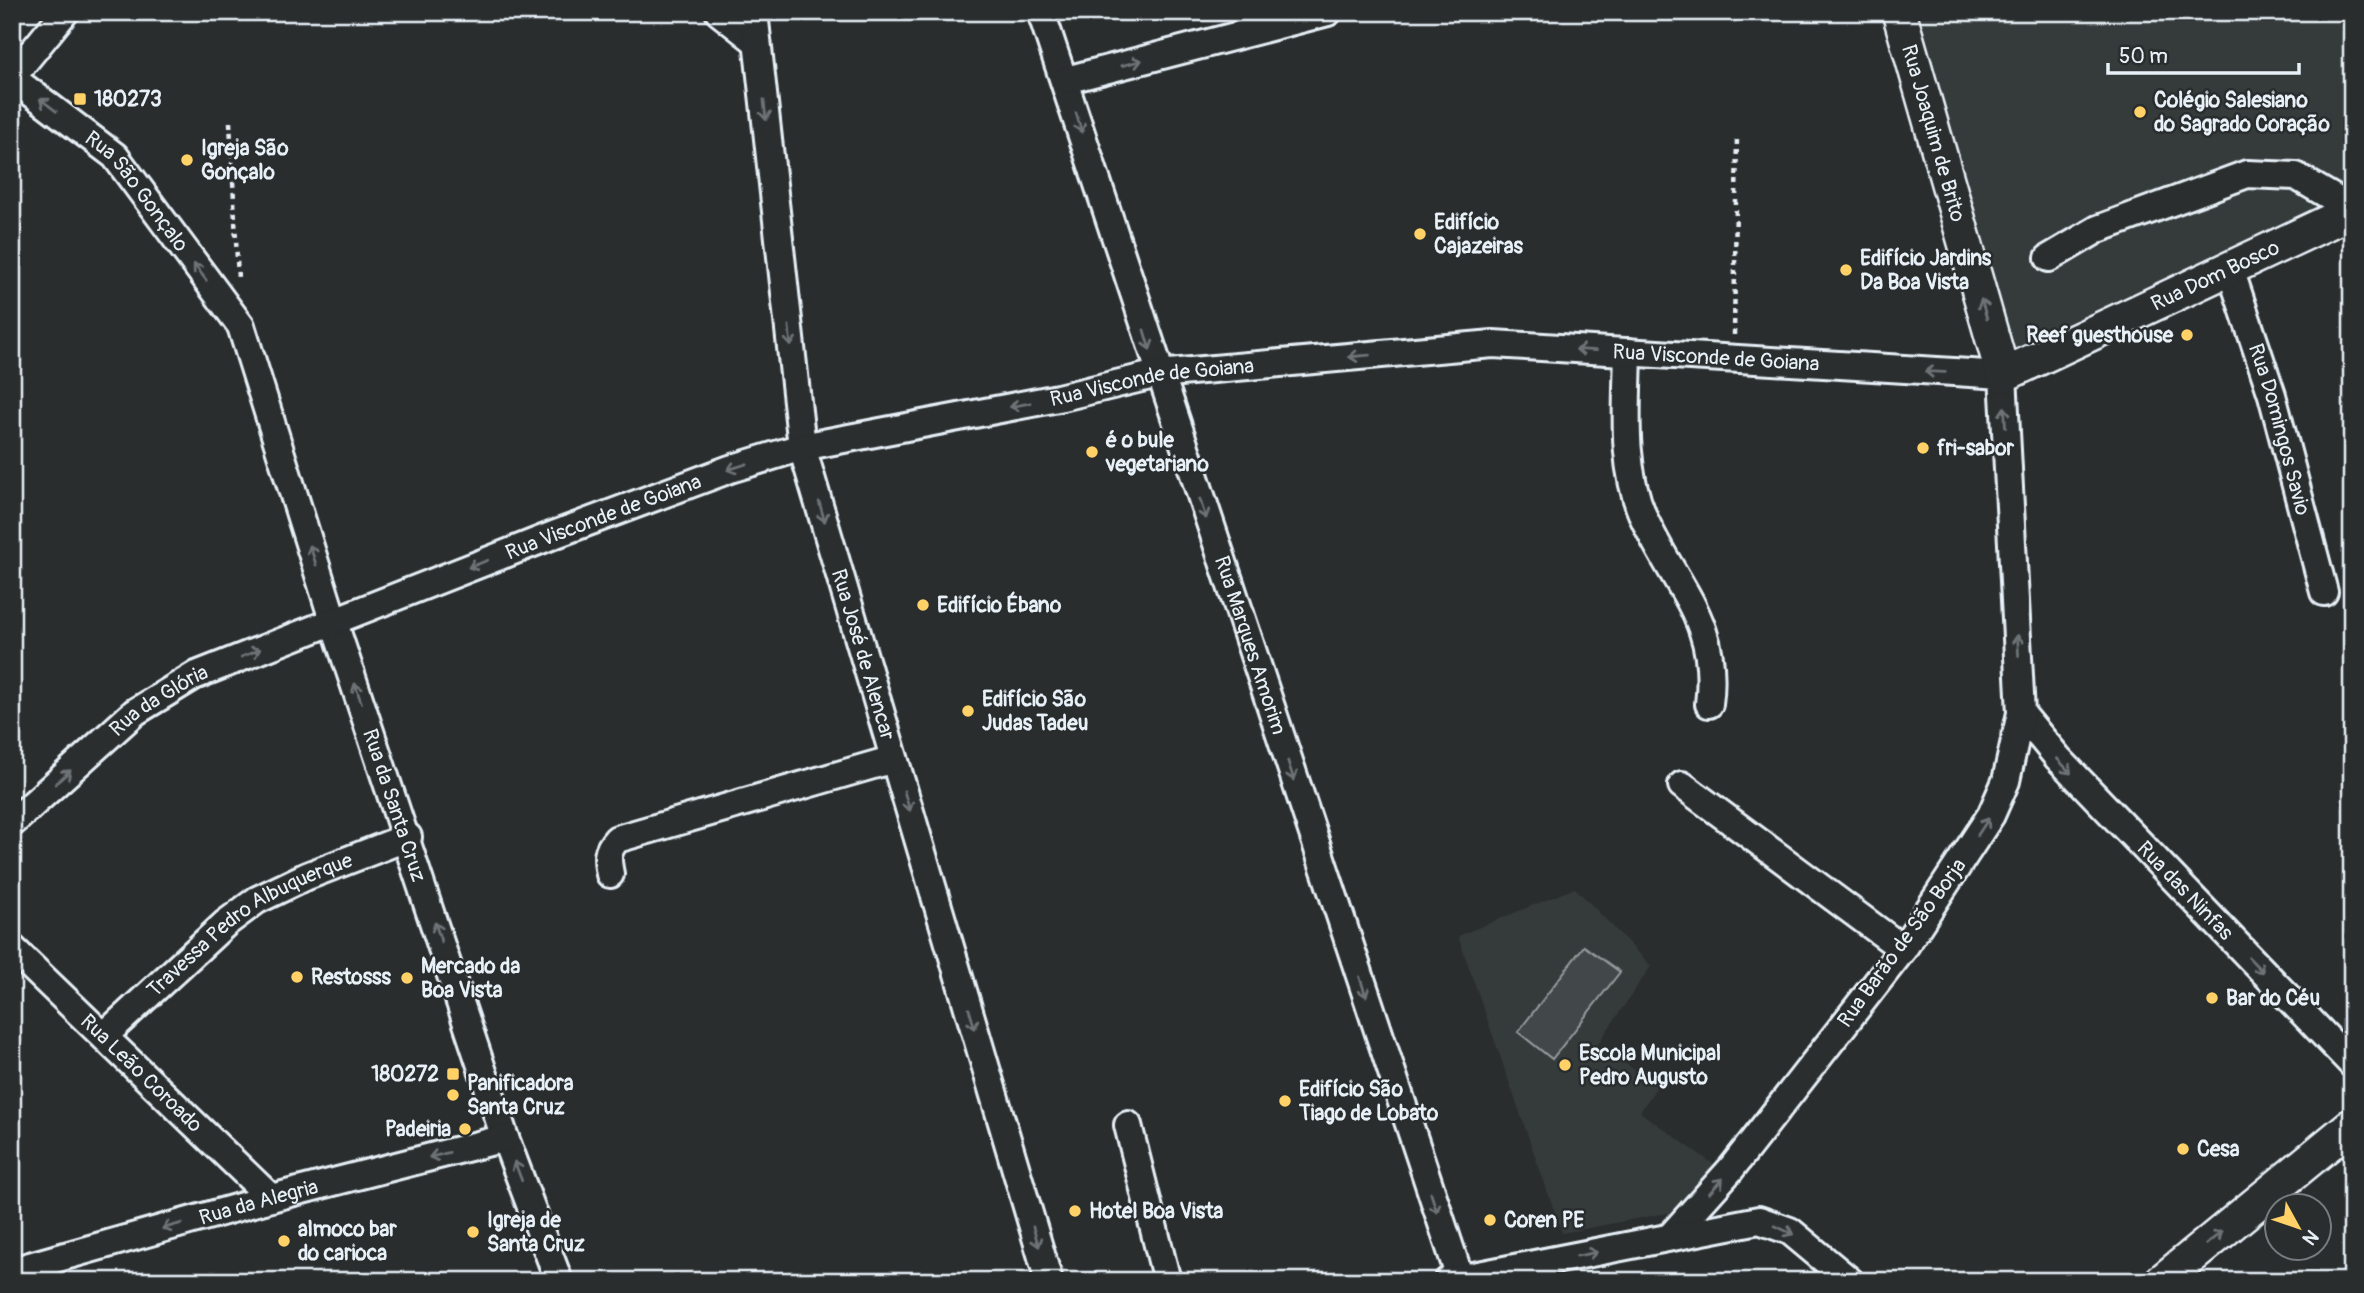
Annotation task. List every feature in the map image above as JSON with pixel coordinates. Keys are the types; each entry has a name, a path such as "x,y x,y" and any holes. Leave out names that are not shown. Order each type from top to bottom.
{"main road":[{"name":"Rua Joaquim de Brito","path":"1899,12 2003,375"},
{"name":"Rua Dom Bosco","path":"2003,375 2352,210"},
{"path":"2162,1281 2352,1125"}],"street":[{"path":"12,78 65,12"},
{"path":"719,12 757,42"},
{"name":"Rua José de Alencar","path":"754,12 802,447 1049,1281"},
{"name":"Rua Marques Amorim","path":"1041,12 1066,80 1158,374 1454,1280"},
{"path":"1066,80 1328,12"},
{"name":"Rua São Gonçalo","path":"12,78 115,156 241,326"},
{"path":"2049,258 2098,229 2246,174 2296,176 2352,210"},
{"name":"Rua Domingos Savio","path":"2230,269 2272,395 2324,592"},
{"name":"Rua da Santa Cruz","path":"241,326 333,620 408,837 505,1138 559,1281"},
{"name":"Rua Visconde de Goiana","path":"333,620 717,474 802,447 1058,398 1158,374 1493,344 1734,357 1901,371 2003,375"},
{"path":"1628,352 1625,430 1632,475 1643,515 1701,620 1711,668 1709,704"},
{"name":"Rua Barão de São Borja","path":"1670,1237 1731,1169 1903,949 1991,816 2006,781 2021,713 2003,375"},
{"name":"Rua da Glória","path":"12,823 135,712 194,676 333,620"},
{"name":"Rua das Ninfas","path":"2021,713 2057,758 2352,1064"},
{"path":"610,874 607,859 609,848 617,839 894,759"},
{"path":"1682,785 1903,949"},
{"name":"Travessa Pedro Albuquerque","path":"105,1035 226,923 257,900 307,876 408,837"},
{"name":"Rua Leão Coroado","path":"12,948 271,1198"},
{"path":"1128,1125 1167,1281"},
{"name":"Rua da Alegria","path":"12,1270 271,1198 505,1138"},
{"path":"1454,1280 1759,1220 1790,1231 1850,1281"}],"path":[{"path":"230,122 241,326"},
{"path":"1734,357 1737,135"}],"shaded area":[{"name":"Colégio Salesiano do Sagrado Coração","path":"1900,12 2352,12 2352,211 2003,375"},
{"name":"Escola Municipal Pedro Augusto","path":"1575,888 1651,966 1598,1044 1657,1086 1640,1112 1716,1166 1683,1210 1562,1233 1458,936"},
{"path":"1584,946 1620,972 1552,1059 1518,1032"}],"place":[{"name":"180273","path":"80,99"},
{"name":"Colégio Salesiano do Sagrado Coração","path":"2140,112"},
{"name":"Igreja São Gonçalo","path":"187,160"},
{"name":"Edifício Cajazeiras","path":"1420,234"},
{"name":"Edifício Jardins Da Boa Vista","path":"1846,270"},
{"name":"Reef guesthouse","path":"2187,335"},
{"name":"fri-sabor","path":"1923,448"},
{"name":"é o bule vegetariano","path":"1092,452"},
{"name":"Edifício Ébano","path":"923,605"},
{"name":"Edifício São Judas Tadeu","path":"968,711"},
{"name":"Restosss","path":"297,977"},
{"name":"Mercado da Boa Vista","path":"407,978"},
{"name":"Bar do Céu","path":"2212,998"},
{"name":"Escola Municipal Pedro Augusto","path":"1565,1065"},
{"name":"180272","path":"453,1074"},
{"name":"Panificadora Santa Cruz","path":"453,1095"},
{"name":"Edifício São Tiago de Lobato","path":"1285,1101"},
{"name":"Padeiria","path":"465,1129"},
{"name":"Cesa","path":"2183,1149"},
{"name":"Hotel Boa Vista","path":"1075,1211"},
{"name":"Coren PE","path":"1490,1220"},
{"name":"Igreja de Santa Cruz","path":"473,1232"},
{"name":"almoco bar do carioca","path":"284,1241"}]}
